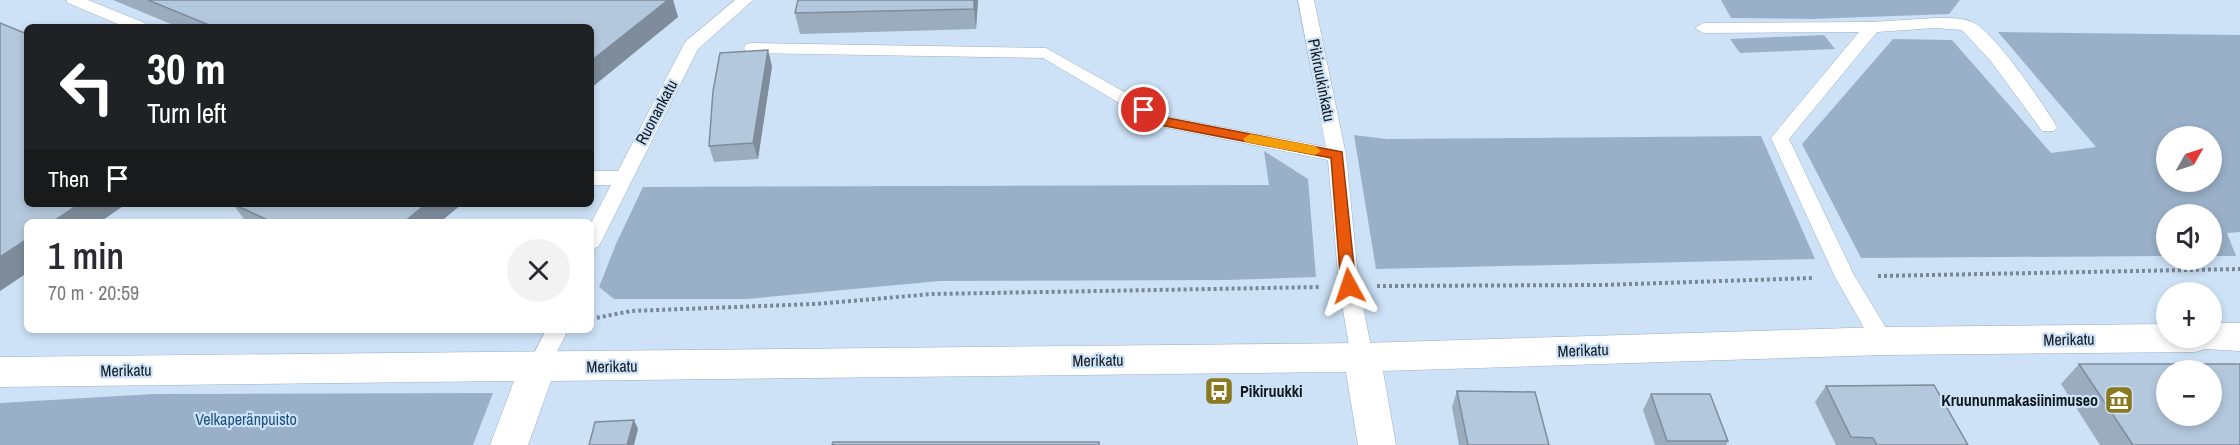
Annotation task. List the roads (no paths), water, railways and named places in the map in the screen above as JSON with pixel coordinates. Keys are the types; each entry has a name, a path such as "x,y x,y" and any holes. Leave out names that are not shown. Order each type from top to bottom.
{"street":[{"path":"2222,337 2240,337"},
{"name":"Merikatu","path":"0,372 1362,357 1883,341 2156,338"},
{"name":"Pikiruukinkatu","path":"1362,357 1377,445"},
{"path":"509,445 538,367"}],"lane":[{"path":"74,0 132,24"},
{"name":"Ruonankatu","path":"594,236 691,46 745,0"},
{"name":"Pikiruukinkatu","path":"1306,0 1337,155 1349,286 1362,357"},
{"path":"1703,28 1872,27 1952,23 1970,26 1983,39 2048,126"},
{"path":"1872,27 1813,88 1780,138 1845,276 1883,341"},
{"path":"752,48 1046,53 1164,122 1337,155"},
{"path":"594,178 622,178"},
{"path":"538,367 555,333"}],"place":[{"name":"Pikiruukki","path":"1219,391"},
{"name":"Kruununmakasiinimuseo","path":"2119,400"}],"park label":[{"name":"Velkaperänpuisto","path":"246,419"}]}
